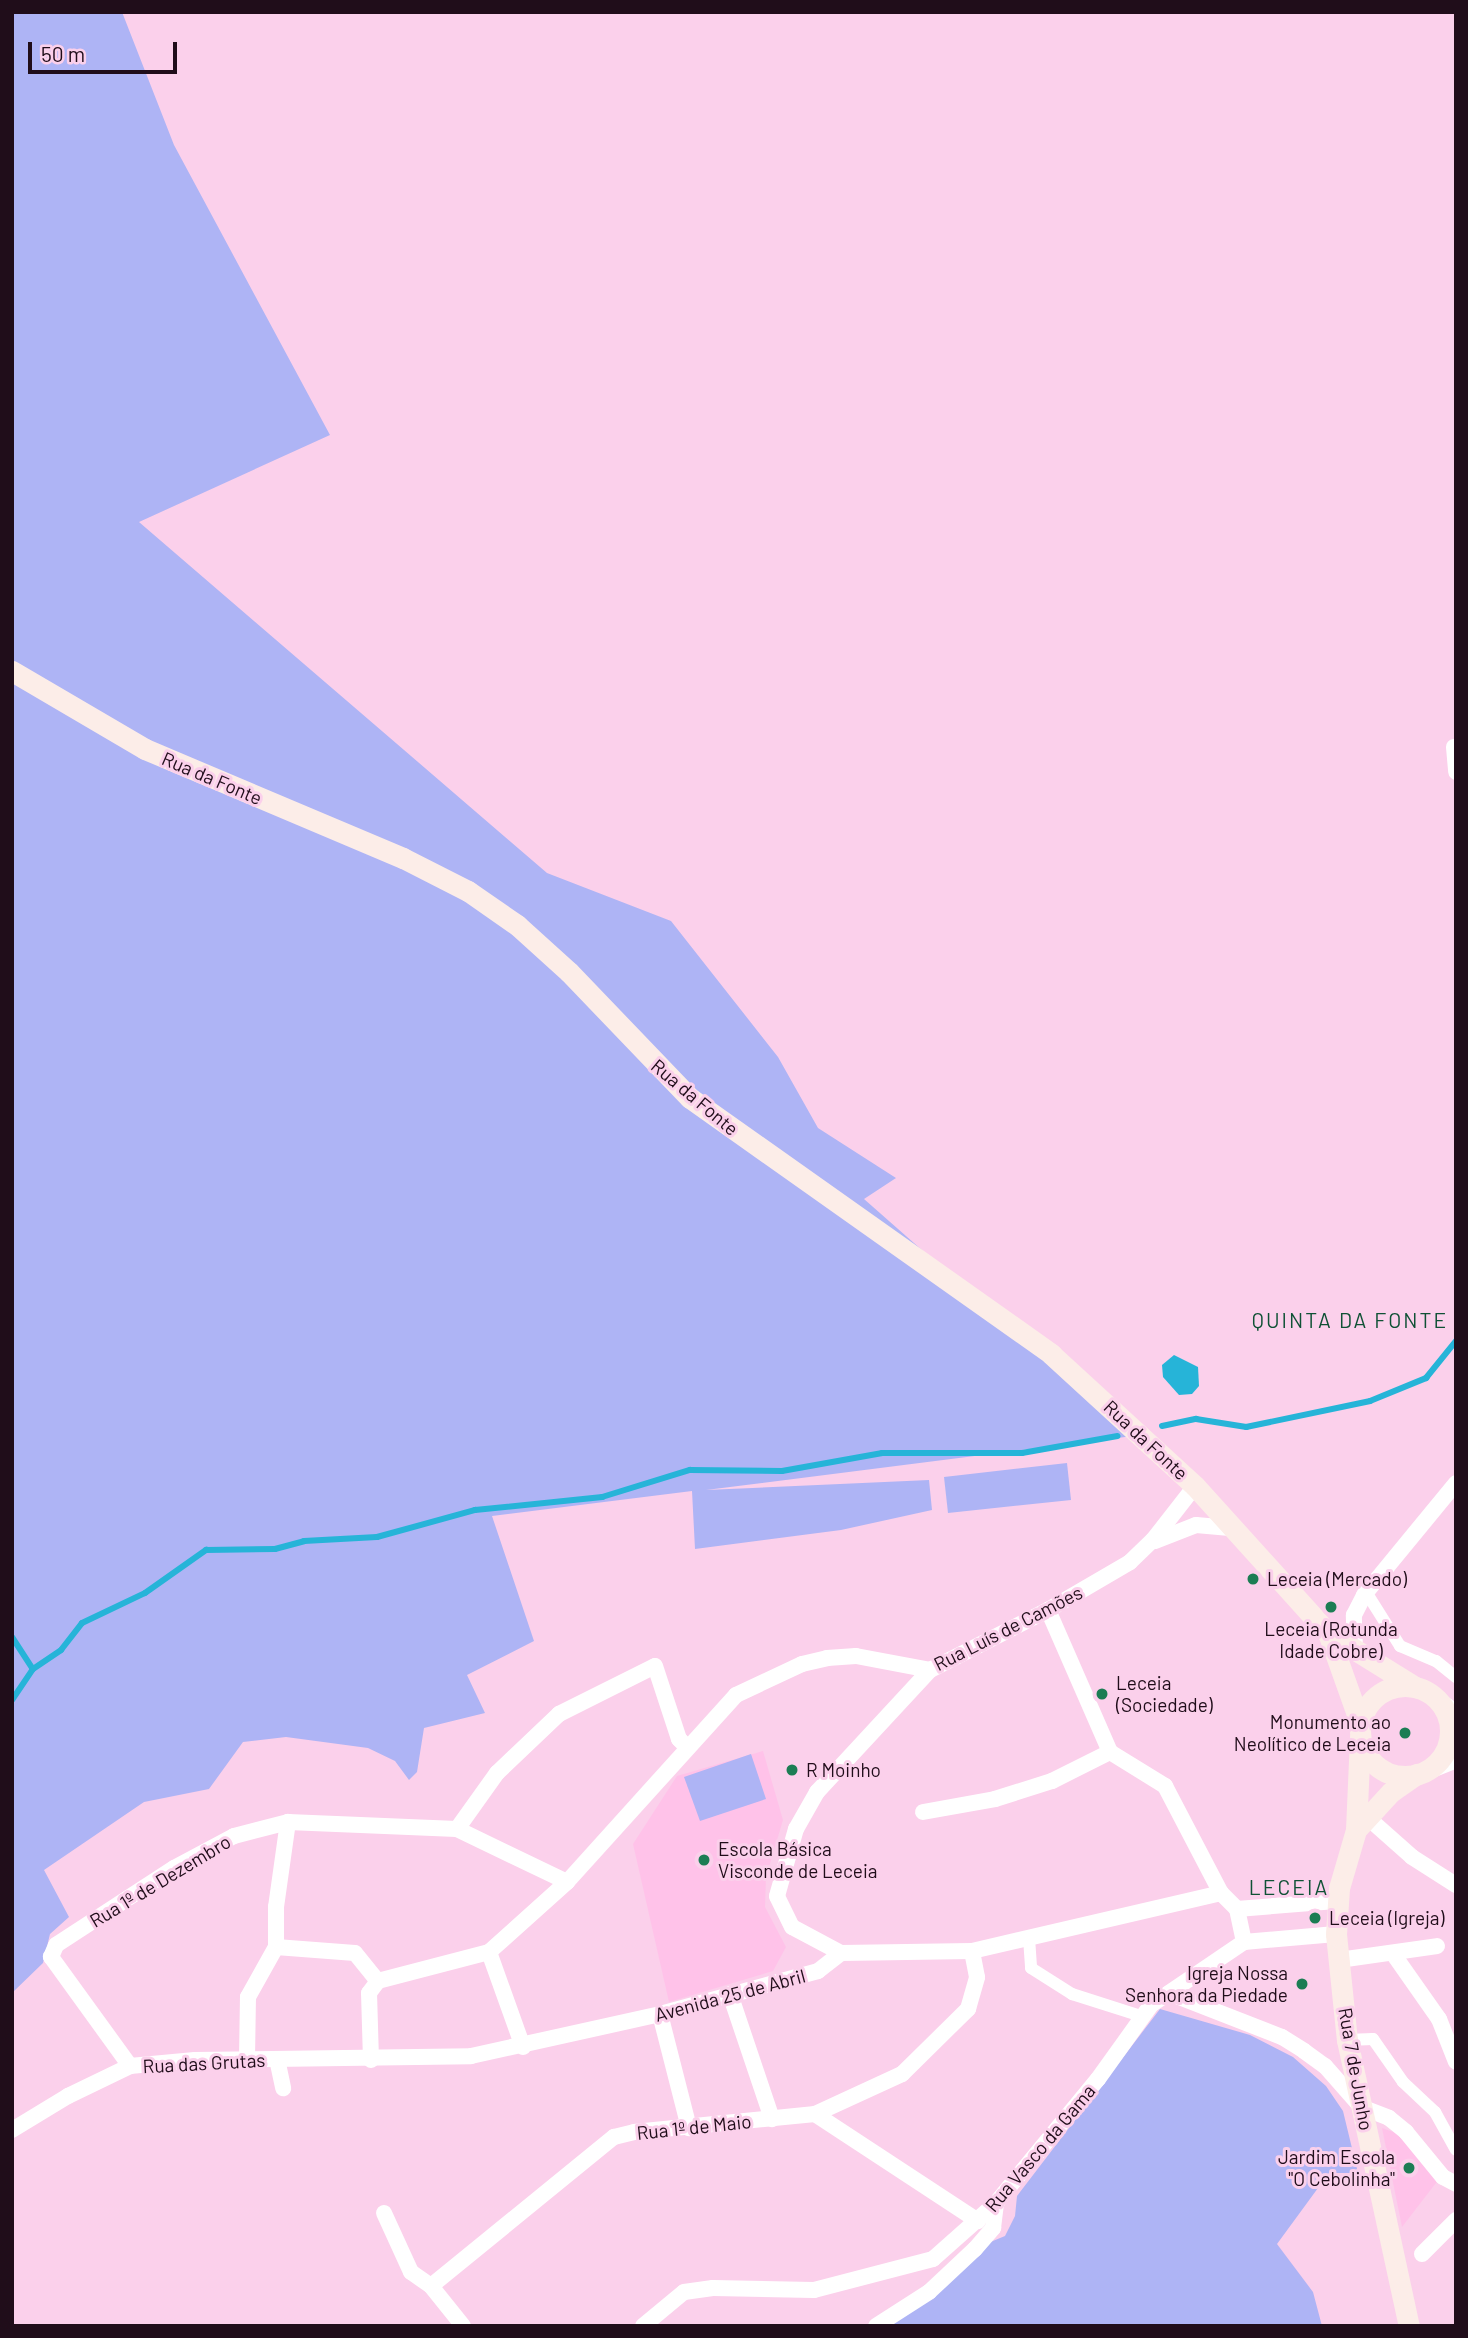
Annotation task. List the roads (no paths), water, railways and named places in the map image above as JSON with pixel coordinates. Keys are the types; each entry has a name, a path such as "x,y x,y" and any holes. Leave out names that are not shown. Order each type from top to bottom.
{"main road":[{"name":"Rua da Fonte","path":"12,671 145,749 403,858 493,908 569,972 690,1098 1021,1330 1195,1486 1322,1627 1415,1687"},
{"name":"Rua da Fonte","path":"1322,1627 1360,1730"},
{"path":"1361,1823 1424,1771 1448,1743 1450,1728 1447,1708 1415,1687 1386,1690 1374,1698 1360,1730 1365,1752 1381,1768 1402,1776 1424,1771"},
{"name":"Rua 7 de Junho","path":"1360,1730 1361,1823 1338,1895 1336,1934 1348,2040 1409,2326"}],"street":[{"path":"1454,747 1456,772"},
{"path":"1355,1650 1354,1615 1366,1592 1456,1483"},
{"name":"Rua Luís de Camões","path":"489,1952 567,1882 686,1746 736,1695 802,1664 856,1656 930,1670 1048,1610 1115,1572 1150,1544 1195,1486"},
{"name":"Rua Luís de Camões","path":"1150,1544 1196,1525 1233,1528"},
{"path":"1366,1592 1400,1646 1436,1661 1456,1677"},
{"path":"1048,1610 1110,1752 1165,1786 1221,1893 1237,1909 1244,1942 1336,1934"},
{"path":"567,1882 457,1829 497,1773 559,1714 655,1666 679,1739 686,1746"},
{"path":"930,1670 817,1792 796,1829 779,1882 780,1906 792,1927 841,1953 972,1951 1221,1893"},
{"path":"923,1812 995,1800 1052,1781 1110,1752"},
{"path":"1424,1771 1456,1759"},
{"path":"247,2059 248,1997 276,1947 275,1907 288,1822"},
{"name":"Rua 1º de Dezembro","path":"130,2066 51,1957 56,1945 174,1868 234,1836 288,1822 457,1829"},
{"path":"1361,1823 1456,1885"},
{"path":"1237,1909 1338,1895"},
{"path":"1029,1938 1031,1968 1072,1994 1141,2016"},
{"name":"Rua Vasco da Gama","path":"643,2326 684,2292 713,2288 814,2290 933,2259 996,2203 1098,2079 1141,2016 1169,1993 1244,1942"},
{"path":"1339,1960 1394,1955 1437,1946"},
{"path":"276,1947 355,1954 378,1981"},
{"name":"Rua 1º de Maio","path":"431,2286 614,2137 816,2114 902,2074 968,2009 977,1977 972,1951"},
{"path":"371,2060 369,1993 378,1981 489,1952 523,2047"},
{"name":"Avenida 25 de Abril","path":"371,2060 471,2056 523,2047 660,2014 818,1971 841,1953"},
{"path":"1394,1955 1439,2020 1456,2062"},
{"path":"1169,1993 1282,2037 1325,2066 1361,2107 1389,2118 1443,2177 1456,2184"},
{"path":"730,1994 772,2119"},
{"path":"660,2014 689,2128"},
{"path":"1348,2040 1373,2039 1403,2082 1435,2112 1456,2150"},
{"name":"Rua das Grutas","path":"12,2130 68,2096 130,2066 247,2059 371,2060"},
{"path":"277,2059 283,2088"},
{"path":"816,2114 978,2221"},
{"path":"876,2326 929,2292 975,2249 993,2228 996,2203"},
{"path":"384,2213 411,2272 431,2286 463,2326"},
{"path":"1422,2253 1456,2220"}],"waterway":[{"path":"1162,1426 1196,1419 1246,1427 1370,1401 1426,1378 1456,1341"},
{"path":"12,1700 33,1669 61,1650 82,1623 145,1593 206,1550 275,1549 304,1541 377,1537 475,1510 602,1497 690,1470 782,1471 882,1453 1022,1453 1117,1436"},
{"path":"12,1637 33,1669"}],"place":[{"name":"Leceia (Mercado)","path":"1253,1579"},
{"name":"Leceia (Rotunda Idade Cobre)","path":"1331,1607"},
{"name":"Leceia (Sociedade)","path":"1102,1694"},
{"name":"Monumento ao Neolítico de Leceia","path":"1405,1733"},
{"name":"R Moinho","path":"792,1770"},
{"name":"Escola Básica Visconde de Leceia","path":"704,1860"},
{"name":"Leceia (Igreja)","path":"1315,1918"},
{"name":"Igreja Nossa Senhora da Piedade","path":"1302,1984"},
{"name":"Jardim Escola \"O Cebolinha\"","path":"1409,2168"}],"district":[{"name":"QUINTA DA FONTE","path":"1350,1320"},
{"name":"LECEIA","path":"1289,1887"}]}
